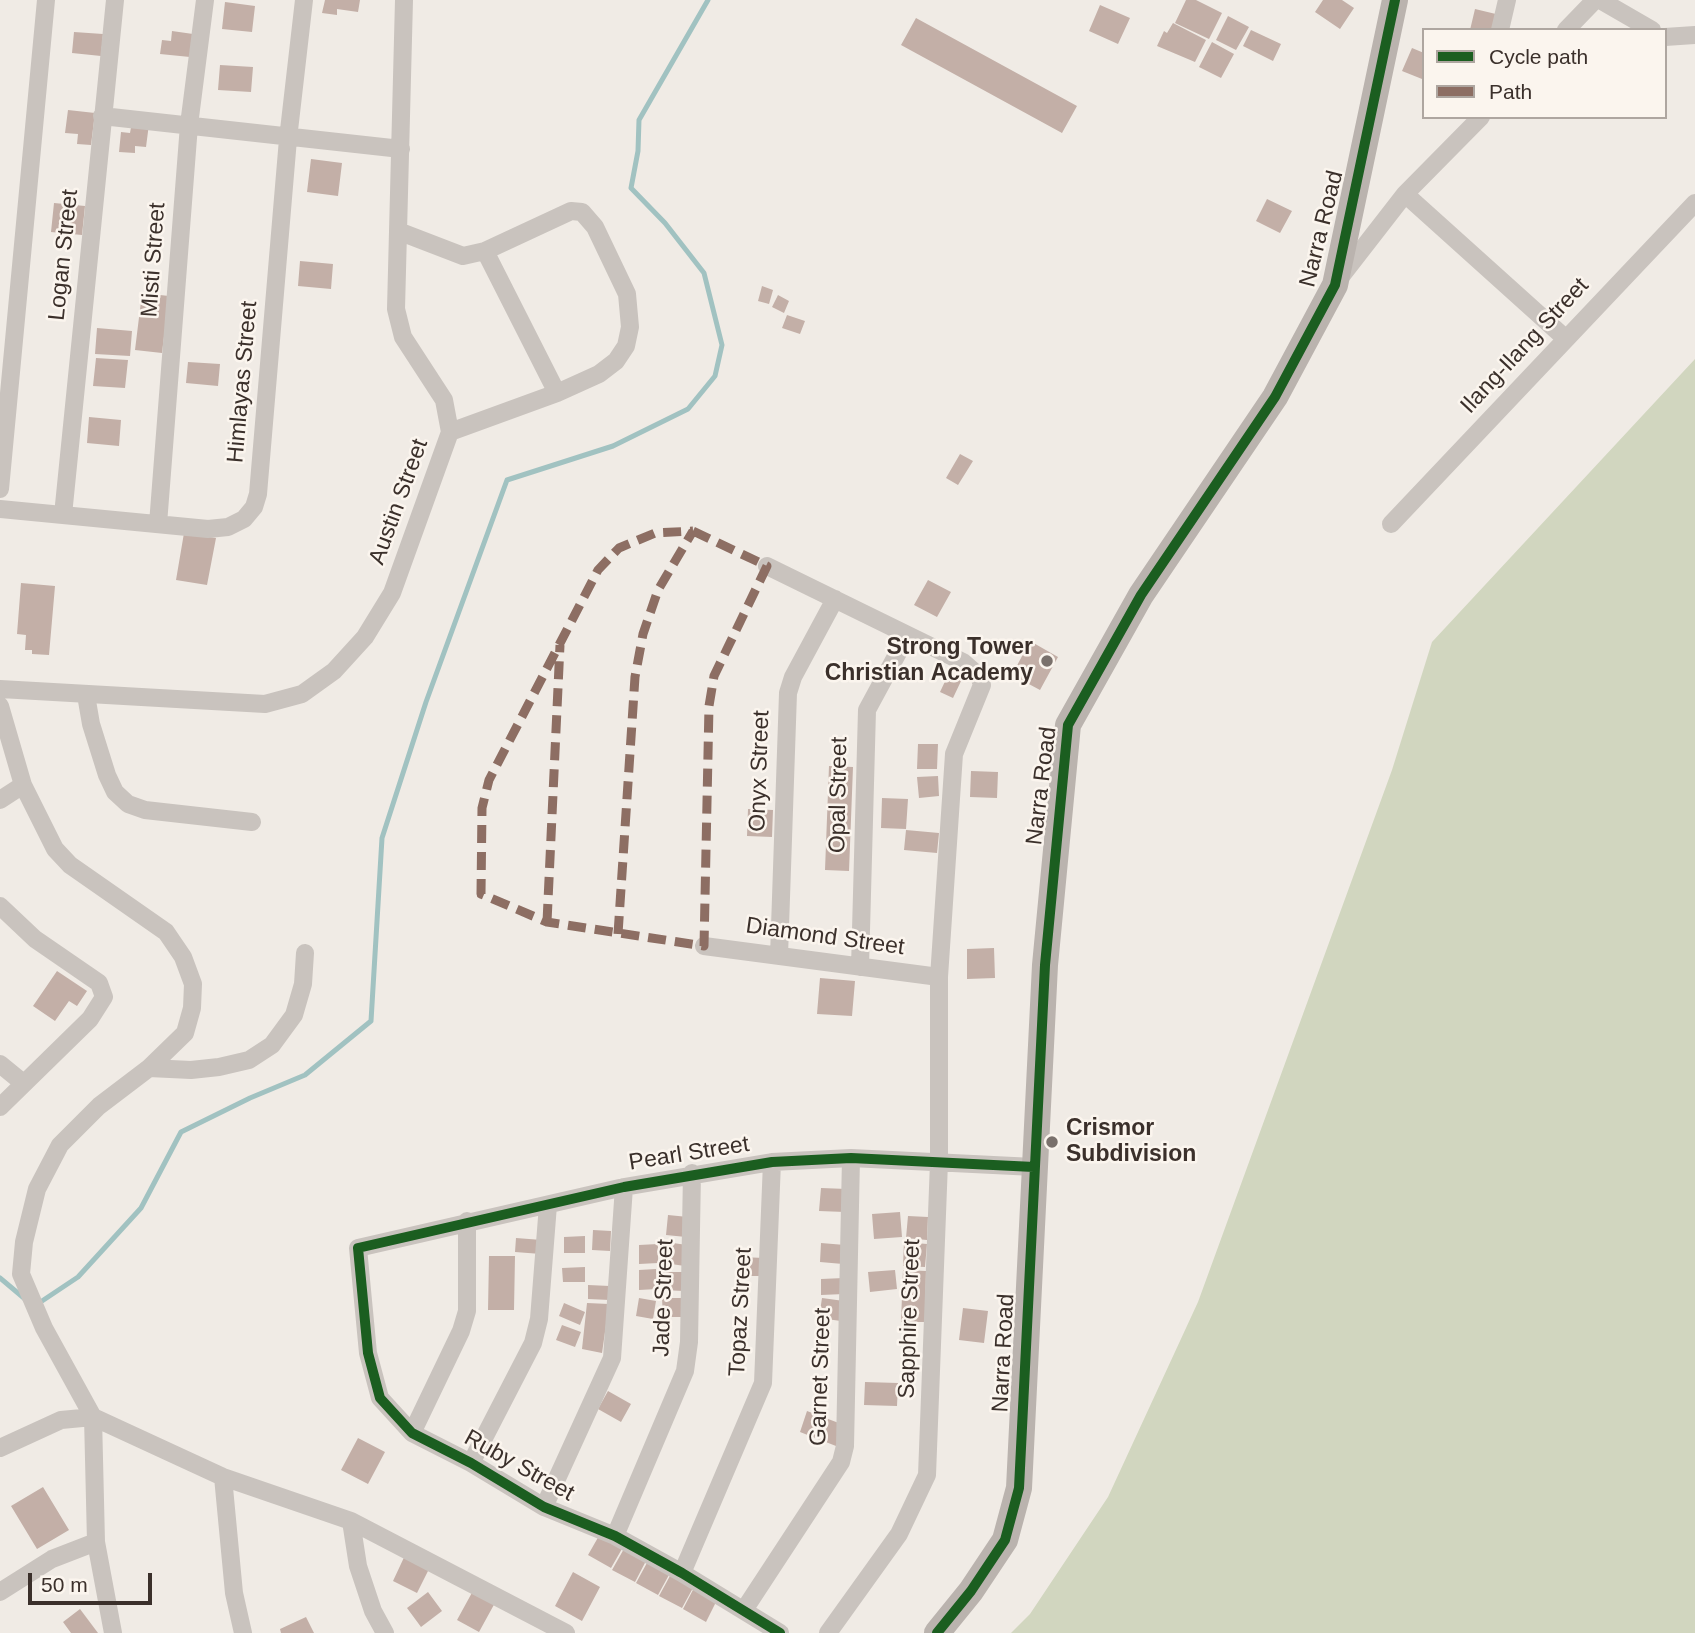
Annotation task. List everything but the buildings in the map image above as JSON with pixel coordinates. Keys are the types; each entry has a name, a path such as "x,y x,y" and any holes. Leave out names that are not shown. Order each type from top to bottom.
{"street":[{"path":"0,489 46,0"},
{"name":"Logan Street","path":"63,515 115,0"},
{"name":"Misti Street","path":"158,524 189,125 205,0"},
{"name":"Himlayas Street","path":"0,509 208,529 228,527 244,519 254,507 258,494 288,139 304,0"},
{"name":"Austin Street","path":"0,689 265,704 302,694 334,671 365,637 392,593 450,432 444,400 399,327 396,309 404,0"},
{"name":"Narra Road","path":"937,1633 971,1591 1005,1540 1019,1488 1045,965 1068,725 1141,595 1275,397 1335,285 1395,0"},
{"path":"1500,28 1507,0"},
{"path":"1568,28 1597,0 1648,28"},
{"path":"1667,37 1695,34"},
{"path":"102,116 288,139 401,149"},
{"path":"1335,285 1405,194 1479,119"},
{"path":"1405,194 1565,338"},
{"name":"Ilang-Ilang Street","path":"1391,524 1695,203"},
{"path":"398,231 463,256 485,251 571,211 582,212 595,227 627,294 631,310 626,346 616,361 599,374 557,393 450,432"},
{"path":"485,251 557,393"},
{"path":"767,566 907,636"},
{"name":"Onyx Street","path":"779,956 788,693 793,677 835,599"},
{"name":"Opal Street","path":"860,967 867,710 907,636"},
{"name":"Sapphire Street","path":"828,1633 899,1534 927,1475 939,1162 939,977 954,754 982,685 979,676 971,667 907,636"},
{"path":"86,695 91,724 107,775 115,792 128,804 155,811 252,822"},
{"path":"0,706 23,785 55,849 166,932 183,957 193,984 185,1033 149,1068 99,1106 60,1145 37,1189 24,1242 21,1274 44,1328 93,1417 96,1542 113,1633"},
{"path":"0,800 23,785"},
{"path":"0,906 35,939 99,983 104,997 90,1019 22,1082 0,1107"},
{"name":"Diamond Street","path":"704,946 939,977"},
{"path":"149,1068 191,1070 219,1067 249,1060 272,1045 294,1015 303,984 305,953"},
{"path":"0,1064 22,1082"},
{"name":"Pearl Street","path":"358,1248 624,1186 772,1162 851,1158 1034,1167"},
{"name":"Garnet Street","path":"744,1610 841,1462 845,1446 851,1158"},
{"name":"Topaz Street","path":"682,1573 764,1383 772,1162"},
{"name":"Jade Street","path":"615,1536 685,1371 689,1342 692,1173"},
{"path":"544,1507 612,1358 624,1186"},
{"path":"471,1462 533,1343 539,1319 548,1205"},
{"path":"412,1433 461,1331 467,1311 467,1221"},
{"name":"Ruby Street","path":"358,1248 368,1353 380,1398 412,1433 471,1462 544,1507 615,1536 780,1633"},
{"path":"0,1448 61,1420 93,1417 223,1477 352,1521 566,1633"},
{"path":"223,1477 228,1544 243,1633"},
{"path":"352,1521 358,1566 373,1611 385,1633"},
{"path":"0,1592 52,1559 96,1542"}],"green space":[{"path":"1695,359 1695,1633 1011,1633 1030,1614 1108,1497 1198,1302 1392,770 1432,642"}],"waterway":[{"path":"36,1305 78,1277 141,1208 181,1132 305,1075 371,1021 382,838 426,702 507,480 613,446 688,409 715,376 722,345 704,273 665,223 631,188 638,151 639,120 708,0"},
{"path":"0,1278 25,1299"}],"marked path":[{"path":"693,531 767,566 714,676 709,706 704,946 547,922 481,894 482,808 489,780 598,570 619,548 655,533 693,531"},
{"path":"618,934 635,677 643,634 658,590 693,531"},
{"path":"547,922 560,645"}],"cycle path":[{"path":"937,1633 971,1591 1005,1540 1019,1488 1045,965 1068,725 1141,595 1275,397 1335,285 1395,0"},
{"path":"780,1633 615,1536 544,1507 471,1463 412,1433 380,1398 368,1353 358,1248 624,1187 772,1162 851,1158 1034,1167"}],"place":[{"name":"Strong Tower Christian Academy","path":"1047,661"},
{"name":"Crismor Subdivision","path":"1052,1142"}]}
